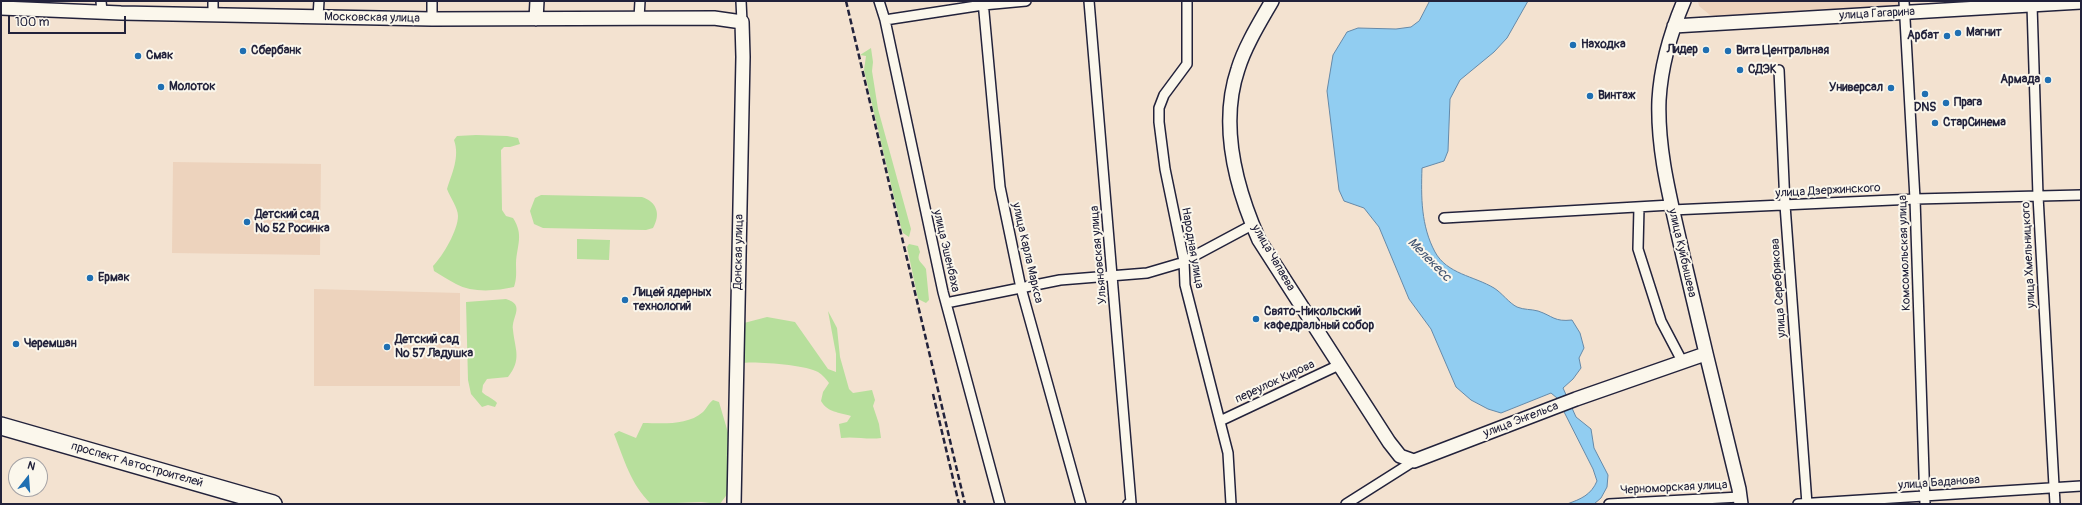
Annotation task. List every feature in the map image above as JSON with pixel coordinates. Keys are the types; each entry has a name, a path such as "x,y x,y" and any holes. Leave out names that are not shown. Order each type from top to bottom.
{"highway":[{"name":"проспект Автостроителей","path":"1,426 273,504"}],"street":[{"path":"213,1 213,15"},
{"path":"318,17 319,1"},
{"path":"432,1 432,19"},
{"path":"536,19 537,1"},
{"path":"639,18 640,1"},
{"name":"Донская улица","path":"734,504 743,57 741,1"},
{"name":"улица Эшенбаха","path":"879,1 946,303 1000,504"},
{"path":"884,20 983,3 1026,1"},
{"name":"Ульяновская улица","path":"1089,1 1131,503 1128,504"},
{"name":"Народная улица","path":"1187,1 1187,64 1164,94 1159,108 1159,122 1164,169 1184,261 1186,285 1228,453 1231,504"},
{"name":"улица Чапаева","path":"1272,1 1238,69 1231,97 1229,136 1236,168 1252,225 1259,240 1389,442 1400,456 1414,462"},
{"name":"улица Куйбышева","path":"1684,1 1674,26 1662,65 1659,102 1661,142 1672,208 1705,354 1741,500"},
{"name":"улица Гагарина","path":"1674,26 1904,7 2032,5 2081,2"},
{"name":"улица Карла Маркса","path":"983,3 1000,187 1021,288 1081,504"},
{"name":"улица Хмельницкого","path":"2032,5 2038,196 2055,504"},
{"name":"Московская улица","path":"1,8 101,7 213,15 432,19 714,18 742,22"},
{"name":"Комсомольская улица","path":"1904,7 1915,198 1925,500"},
{"name":"улица Серебрякова","path":"1779,70 1785,205 1804,504"},
{"name":"улица Дзержинского","path":"1444,218 1639,207 1672,208 1785,205 1915,198 2081,195"},
{"path":"1639,207 1638,249 1661,321 1682,361"},
{"path":"946,303 1060,280 1113,277 1147,273 1184,261 1252,225"},
{"name":"улица Энгельса","path":"1346,504 1414,462 1576,399 1705,354"},
{"name":"переулок Кирова","path":"1220,421 1339,365"},
{"name":"улица Баданова","path":"1804,504 1925,500 2081,486"},
{"name":"Черноморская улица","path":"1609,504 1741,500"}],"shaded area":[{"path":"1698,1 1900,1 1900,7 1720,17 1710,15 1699,6"},
{"name":"Детский сад № 52 Росинка","path":"173,162 321,164 320,255 172,253"},
{"name":"Детский сад № 57 Ладушка","path":"314,289 460,293 460,386 314,386"}],"green space":[{"path":"871,48 873,62 872,71 878,109 911,229 909,237 903,233 901,227 864,70 866,56 860,55"},
{"path":"457,136 507,136 518,138 520,144 504,147 501,150 502,210 506,216 513,218 519,235 514,287 492,290 469,289 456,284 434,271 433,266 441,256 456,228 458,216 457,210 447,189 456,159 456,146 454,140"},
{"path":"541,195 642,197 654,205 657,218 653,228 646,230 543,228 534,224 530,211 535,198"},
{"path":"577,239 610,240 609,260 577,259"},
{"path":"909,244 918,246 920,252 919,259 926,269 929,300 926,303 918,299 907,247"},
{"path":"506,299 512,302 516,308 513,325 516,349 515,365 508,377 487,379 483,385 482,392 497,403 495,407 488,405 482,407 471,394 468,380 466,302"},
{"path":"828,311 837,328 840,357 849,389 853,393 872,390 875,400 873,406 879,424 881,438 841,438 839,424 847,422 851,416 830,410 821,401 823,392 829,383 818,372 803,367 781,364 741,363 744,323 767,317 795,322 828,369 836,372 836,354"},
{"path":"713,400 719,402 729,436 728,493 720,504 701,502 651,504 633,480 614,434 619,431 636,438 643,423 674,423 690,420 703,412"}],"water":[{"name":"Мелекесс","path":"1430,1 1528,1 1507,38 1494,52 1460,80 1450,99 1448,151 1444,161 1422,168 1424,222 1430,242 1435,252 1446,265 1462,274 1494,288 1517,307 1538,311 1561,320 1572,320 1580,333 1584,348 1579,358 1581,368 1573,379 1563,388 1576,417 1591,429 1594,448 1608,475 1607,487 1601,498 1594,504 1567,504 1589,493 1597,481 1593,469 1557,398 1551,393 1501,413 1488,409 1471,400 1456,387 1431,329 1409,299 1379,227 1364,208 1344,201 1339,190 1327,91 1333,55 1347,32 1358,28 1396,29 1411,27 1419,21"}],"railway":[{"path":"846,1 965,504"},
{"path":"933,394 959,504"}],"place":[{"name":"Магнит","path":"1958,33"},
{"name":"Арбат","path":"1947,36"},
{"name":"Находка","path":"1573,45"},
{"name":"Лидер","path":"1706,50"},
{"name":"Сбербанк","path":"243,51"},
{"name":"Вита Центральная","path":"1728,51"},
{"name":"Смак","path":"138,56"},
{"name":"СДЭК","path":"1740,70"},
{"name":"Армада","path":"2048,80"},
{"name":"Молоток","path":"161,87"},
{"name":"Универсал","path":"1891,88"},
{"name":"DNS","path":"1925,94"},
{"name":"Винтаж","path":"1590,96"},
{"name":"Прага","path":"1946,103"},
{"name":"СтарСинема","path":"1935,123"},
{"name":"Детский сад № 52 Росинка","path":"247,222"},
{"name":"Ермак","path":"90,278"},
{"name":"Лицей ядерных технологий","path":"625,300"},
{"name":"Свято-Никольский кафедральный собор","path":"1256,319"},
{"name":"Черемшан","path":"16,344"},
{"name":"Детский сад № 57 Ладушка","path":"387,347"}]}
